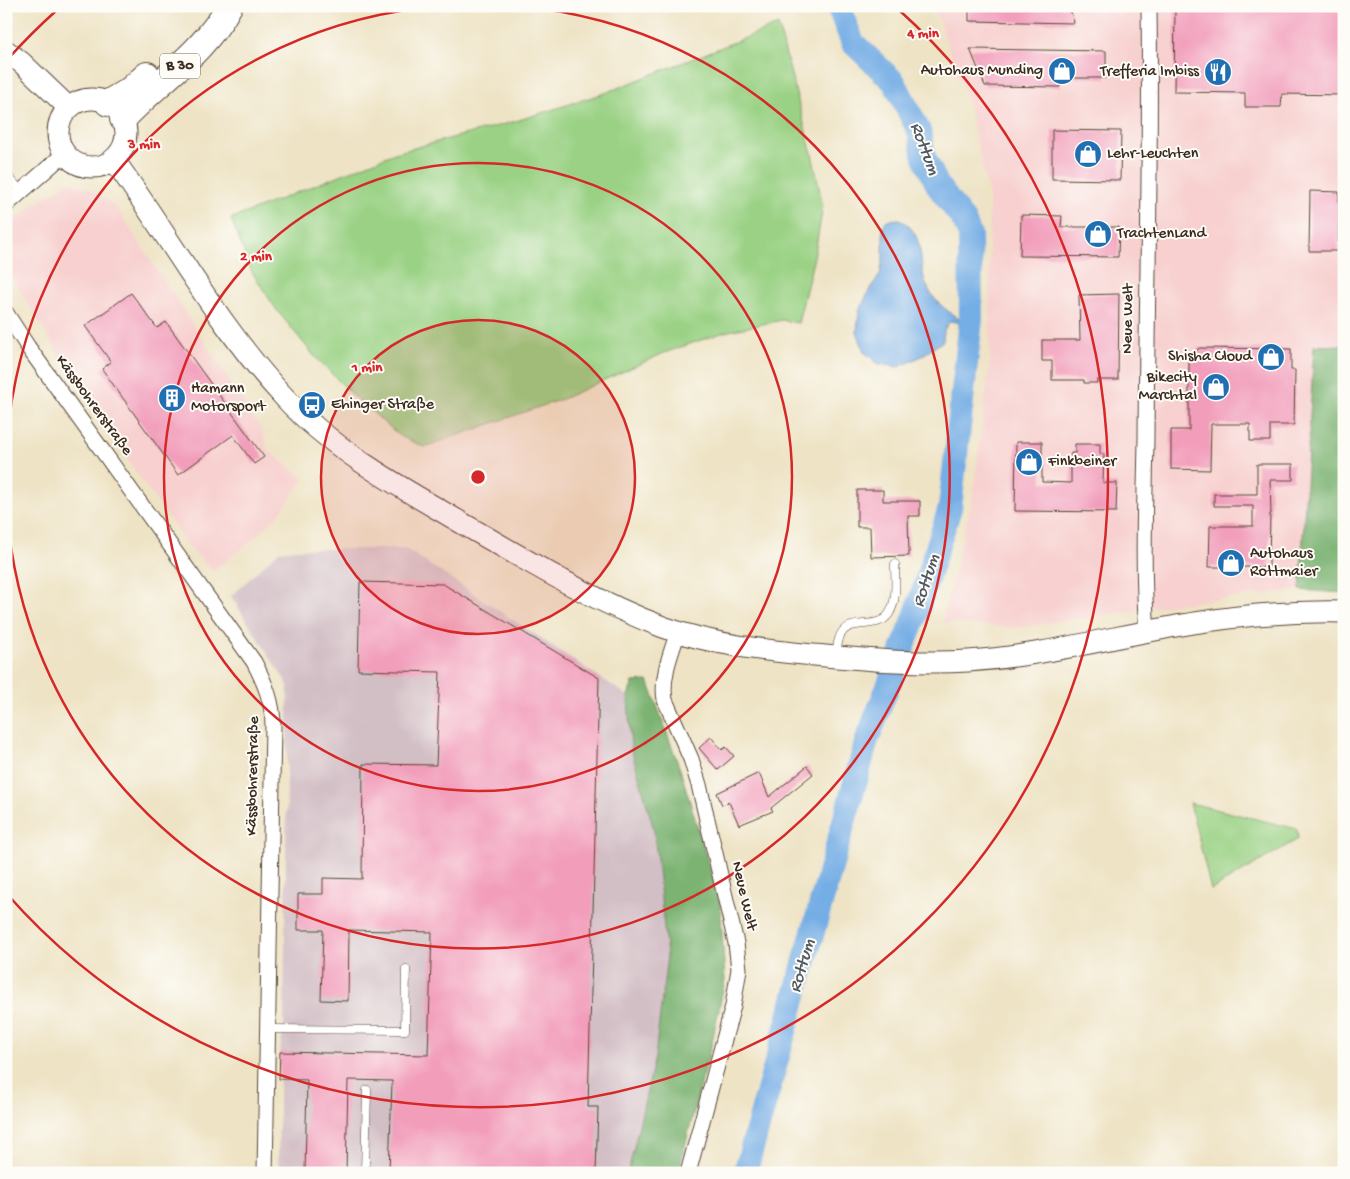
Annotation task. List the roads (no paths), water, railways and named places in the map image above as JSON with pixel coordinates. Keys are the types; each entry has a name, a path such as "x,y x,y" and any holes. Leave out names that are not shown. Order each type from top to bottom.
{"highway":[{"path":"115,111 130,90 180,46 210,6"},
{"name":"B 30","path":"115,111 136,104 189,58 221,21 229,6"}],"main road":[{"path":"6,51 22,63 69,108"},
{"path":"84,100 100,100 115,111 126,127 124,146 114,160 106,165 88,168 79,166 64,154 60,147 58,130 64,114 69,108 84,100"},
{"path":"114,160 230,333 257,368 288,402 310,422 378,473 556,577 616,607 678,632 766,650 869,659 963,661 1007,658 1194,623 1260,615 1344,612"}],"street":[{"name":"Neue Welt","path":"1147,632 1145,614 1145,516 1150,121 1149,6"},
{"path":"6,204 64,154"},
{"name":"Kässbohrerstraße","path":"6,313 244,647 254,662 266,687 273,712 265,1173"},
{"name":"Neue Welt","path":"678,632 665,678 665,700 691,759 736,943 739,968 733,1006 688,1173"}],"lane":[{"path":"6,174 22,191"},
{"path":"836,656 839,638 843,630 851,626 876,622 888,615 895,595 895,564"},
{"path":"268,1029 405,1030 406,969"},
{"path":"365,1173 367,1090"}],"water":[{"path":"899,219 914,232 920,248 923,275 929,291 939,303 970,326 970,334 957,322 950,321 944,330 943,341 922,356 899,367 879,364 864,352 857,331 859,311 871,287 880,275 883,259 883,226 887,220"}],"waterway":[{"name":"Rottum","path":"745,1173 867,740 916,614 950,508 971,319 970,235 964,221 938,186 924,157 919,131 894,82 853,43 838,6"}],"place":[{"name":"Autohaus Munding","path":"1062,71"},
{"name":"Trefferia Imbiss","path":"1218,72"},
{"name":"Lehr-Leuchten","path":"1088,154"},
{"name":"TrachtenLand","path":"1098,234"},
{"name":"Shisha Cloud","path":"1271,357"},
{"name":"Bikecity Marchtal","path":"1216,387"},
{"name":"Hamann Motorsport","path":"172,398"},
{"name":"Ehinger Straße","path":"312,405"},
{"name":"Finkbeiner","path":"1029,462"},
{"name":"Autohaus Rottmaier","path":"1231,563"}]}
